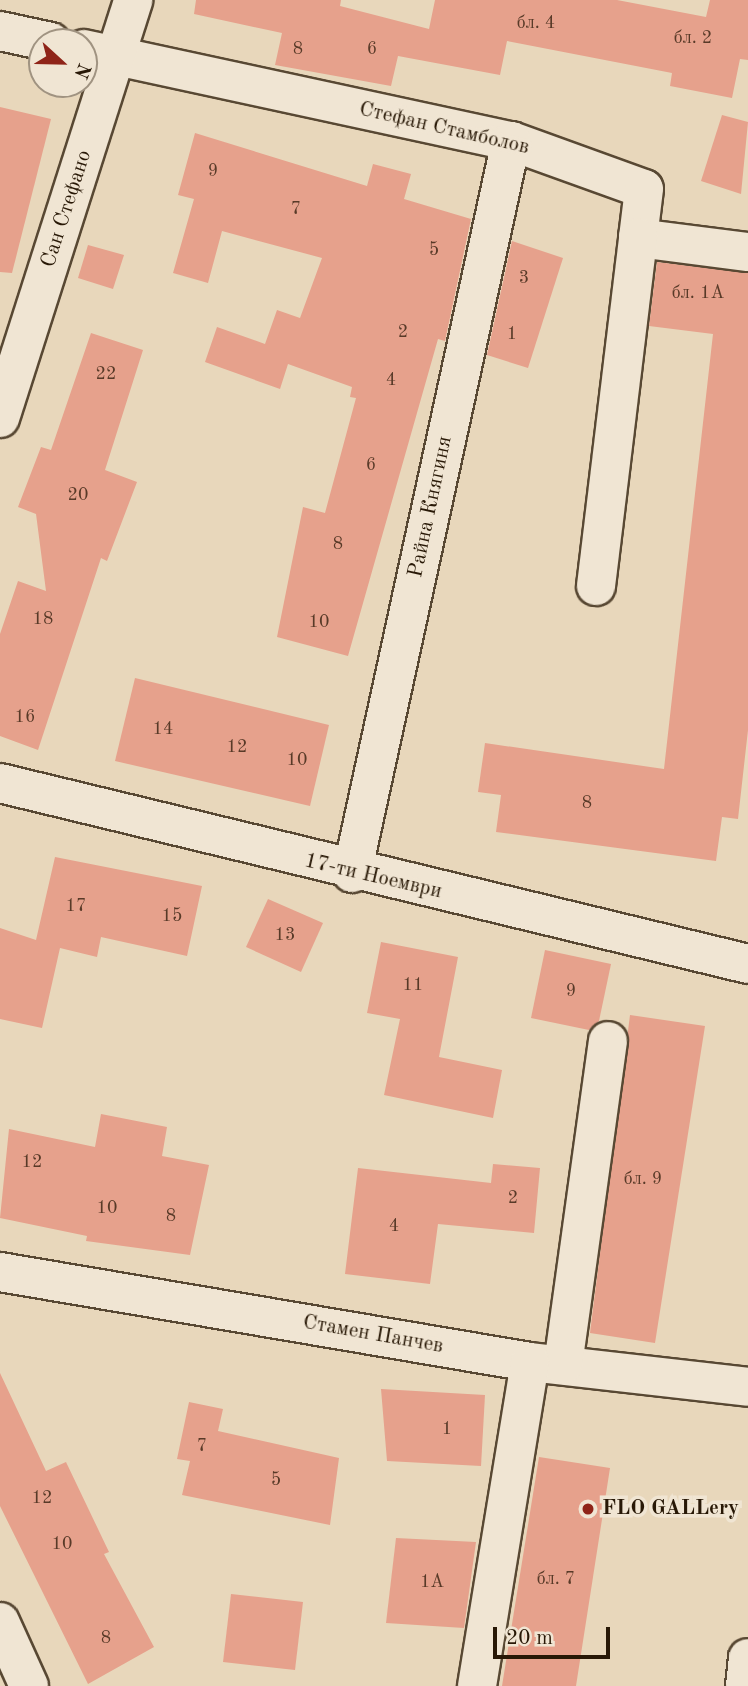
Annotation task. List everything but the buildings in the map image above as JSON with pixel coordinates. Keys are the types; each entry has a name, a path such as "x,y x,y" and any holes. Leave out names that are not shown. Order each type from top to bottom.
{"street":[{"name":"Сан Стефано","path":"0,418 100,53 133,0"},
{"path":"0,31 28,37"},
{"name":"Стефан Стамболов","path":"100,53 511,141 644,190 639,239"},
{"name":"Райна Княгиня","path":"352,873 511,141"},
{"path":"596,586 639,239 748,252"},
{"name":"17-ти Ноември","path":"0,783 352,873 748,964"},
{"path":"477,1686 547,1364 608,1041"},
{"name":"Стамен Панчев","path":"0,1272 547,1364 748,1387"},
{"path":"0,1622 29,1686"},
{"path":"745,1686 748,1658"}],"place":[{"name":"FLO GALLery","path":"588,1509"}]}
